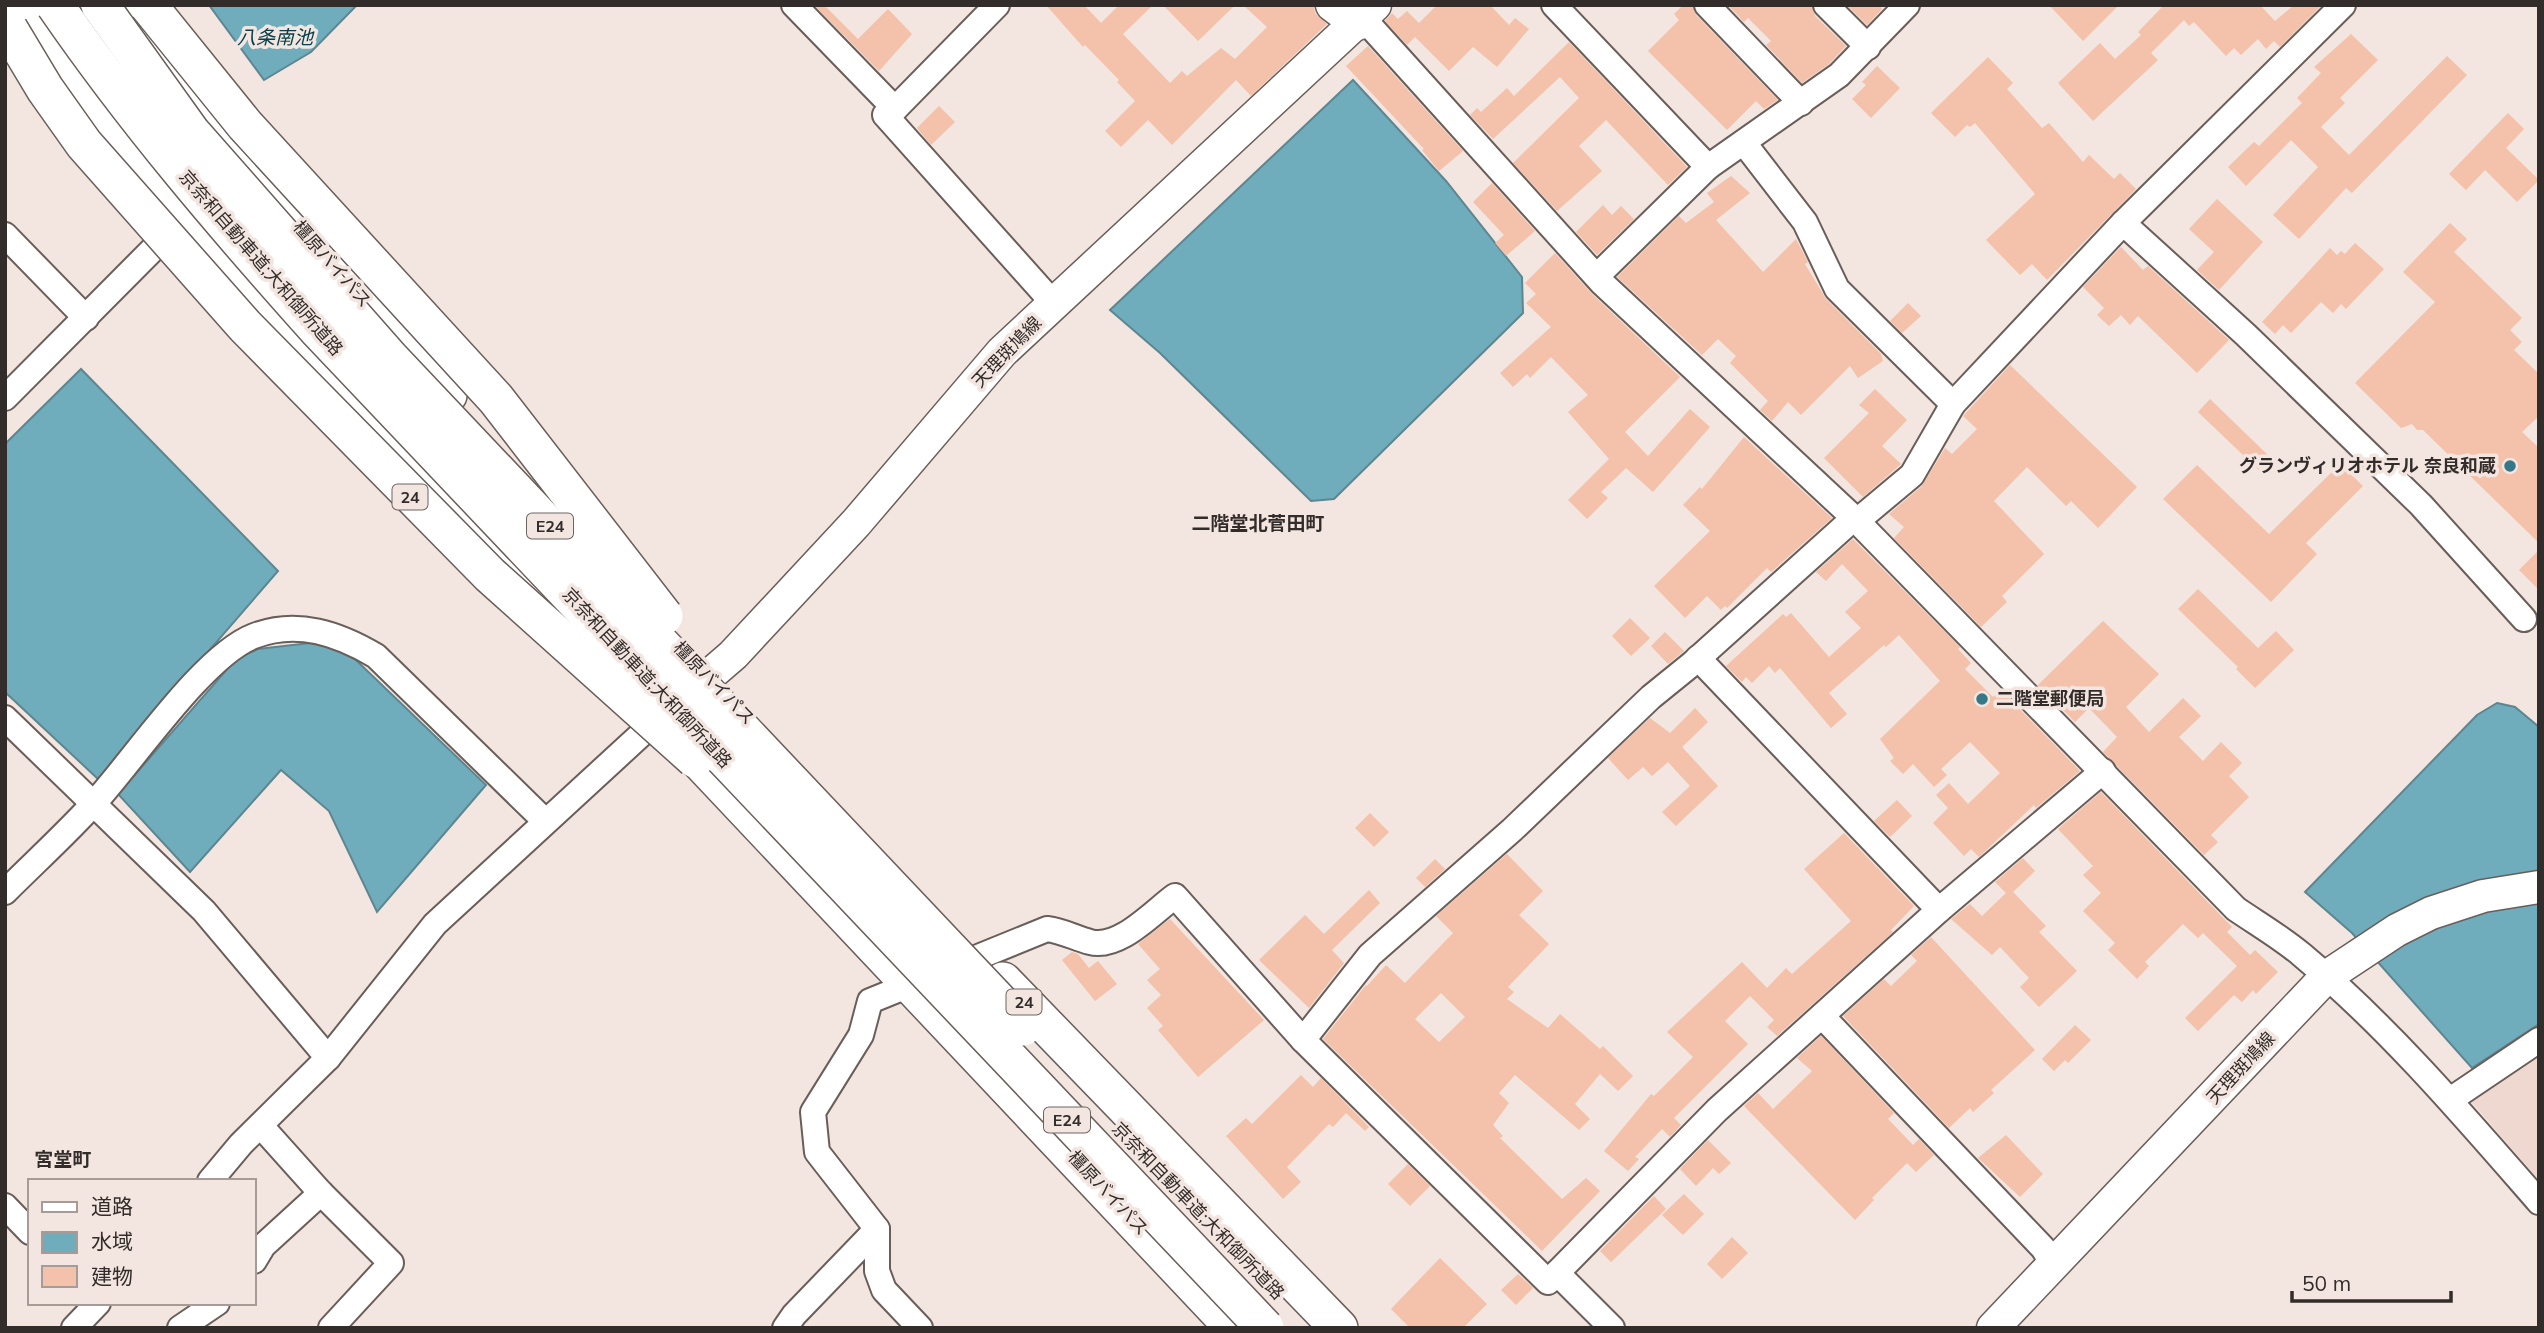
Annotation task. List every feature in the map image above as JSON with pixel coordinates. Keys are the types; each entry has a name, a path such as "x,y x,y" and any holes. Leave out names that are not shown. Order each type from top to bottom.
{"highway":[{"name":"京奈和自動車道;大和御所道路","path":"55,5 102,73 167,156 309,319 1265,1328"},
{"name":"京奈和自動車道;大和御所道路","path":"100,5 191,132 390,358 1310,1328"},
{"name":"橿原バイパス","path":"125,5 159,54 254,147 491,444 708,678 1339,1328"},
{"name":"24","path":"148,5 245,125 496,399 691,652 1023,1027"},
{"name":"24","path":"12,19 45,89 84,145 128,198 245,326 415,502 594,671 869,912"},
{"name":"橿原バイパス","path":"12,19 80,90 186,217 280,320 911,982 1234,1328"}],"main road":[{"path":"1332,5 1366,14"},
{"name":"天理斑鳩線","path":"659,718 708,678 856,523 1002,352 1366,14"},
{"name":"天理斑鳩線","path":"1993,1328 2326,978 2356,956 2431,913 2483,896 2539,887"}],"street":[{"path":"794,5 895,109"},
{"path":"997,5 886,115 1054,304"},
{"path":"1554,5 1708,167"},
{"path":"1707,5 1801,103"},
{"path":"1826,5 1868,47"},
{"path":"1597,276 1708,167 1839,75 1907,5"},
{"path":"1303,1040 1370,955 1512,830 1651,697 1855,520 1912,475 1953,404 2123,223 2343,5"},
{"path":"1366,14 1371,28 1597,276 1855,520 2236,909 2301,954 2326,978 2450,1100 2539,1202"},
{"path":"1744,144 1804,222 1837,289 1953,404"},
{"path":"5,398 254,147"},
{"path":"2123,223 2246,335 2421,505 2524,619"},
{"path":"5,235 86,318"},
{"path":"5,892 95,802 219,655 254,636 293,628 344,637 376,656 545,821"},
{"path":"1698,658 1939,911"},
{"path":"5,718 95,802 204,911 328,1058"},
{"path":"212,1179 241,1144 328,1058 435,924 659,718"},
{"path":"920,1328 884,1290 877,1271 877,1229 817,1152 813,1112 861,1035 870,1001 911,982 981,957 1047,929 1063,931 1092,943 1112,942 1175,896 1303,1040 1548,1282 1717,1110 1939,911 2103,771"},
{"path":"1822,1016 2043,1248 2054,1266"},
{"path":"2450,1100 2539,1040"},
{"path":"261,1126 321,1193 391,1263 331,1328"},
{"path":"256,1258 263,1246 321,1193"},
{"path":"5,1206 28,1230"},
{"path":"785,1328 794,1315 877,1229"},
{"path":"1557,1273 1612,1328"},
{"path":"180,1328 214,1305"}],"shaded area":[{"path":"2539,1054 2539,1180 2471,1101"}],"water":[{"name":"八条南池","path":"209,5 357,5 311,52 264,80"},
{"path":"1353,80 1446,181 1522,277 1523,313 1334,499 1311,501 1160,353 1110,310"},
{"path":"81,369 278,571 98,779 5,692 5,444"},
{"path":"310,643 339,648 357,661 486,785 377,912 329,811 281,770 190,872 118,794 236,659 258,649"},
{"path":"2497,703 2515,707 2539,727 2539,1024 2472,1068 2352,933 2305,892 2477,715"}],"building":[{"path":"824,5 858,39 888,9 912,34 879,71 815,6"},
{"path":"1046,5 1084,5 1101,23 1119,5 1153,5 1123,34 1170,83 1182,71 1187,76 1221,48 1235,59 1267,27 1243,5 1314,5 1315,13 1327,24 1251,96 1236,80 1172,145 1148,120 1121,147 1105,131 1135,101 1117,82 1119,80 1085,45 1083,47"},
{"path":"1163,5 1235,5 1198,41"},
{"path":"1437,5 1490,5 1509,25 1515,18 1529,29 1497,67 1473,47 1449,71 1415,37 1407,45 1385,21 1392,13 1398,19 1407,11 1419,23"},
{"path":"1683,5 1693,5 1696,15 1778,100 1764,109 1756,101 1727,130 1648,51 1679,20 1674,14"},
{"path":"1728,5 1812,5 1815,16 1846,46 1829,64 1802,83 1766,45 1771,41 1748,18 1744,22"},
{"path":"1847,5 1879,5 1882,9 1867,25"},
{"path":"2049,5 2119,5 2083,41"},
{"path":"2164,5 2260,5 2275,21 2294,5 2322,5 2280,47 2274,41 2266,49 2258,39 2241,55 2234,48 2226,56 2194,22 2189,26 2184,20 2151,53 2158,60 2093,121 2058,83 2100,43 2115,59 2141,35 2138,32"},
{"path":"2351,34 2378,60 2340,98 2345,103 2321,127 2349,155 2447,56 2467,75 2352,193 2346,188 2299,239 2273,215 2318,167 2291,140 2246,186 2228,167 2254,142 2259,146 2302,103 2297,98 2321,73 2314,67"},
{"path":"1569,42 1687,167 1668,185 1606,120 1579,146 1602,171 1557,211 1513,163 1579,98 1560,77 1493,139 1470,115 1477,108 1481,112 1507,88 1514,96"},
{"path":"1368,46 1463,151 1439,171 1422,150 1424,149 1346,66"},
{"path":"1988,57 2013,83 2007,89 2042,128 2049,123 2083,162 2089,155 2114,179 2120,173 2136,189 2047,280 2032,264 2020,275 1986,240 2035,194 1975,123 1970,127 1967,125 1955,137 1931,113"},
{"path":"1877,66 1900,88 1871,118 1852,99 1866,85 1862,82"},
{"path":"939,106 955,122 931,145 917,128"},
{"path":"2508,113 2524,129 2506,148 2539,180 2517,202 2485,170 2466,190 2449,174"},
{"path":"1731,176 1750,193 1716,220 1763,272 1796,239 1808,262 1805,264 1826,299 1881,354 1883,361 1858,378 1850,366 1801,415 1788,402 1772,421 1760,410 1768,401 1730,363 1736,356 1718,339 1702,355 1617,277 1679,216 1686,223 1714,202 1707,193"},
{"path":"1492,183 1535,231 1506,256 1495,243 1504,235 1473,202"},
{"path":"2217,199 2263,242 2219,290 2197,270 2214,252 2189,229"},
{"path":"1603,205 1612,215 1621,206 1634,219 1597,255 1576,232"},
{"path":"2450,223 2467,239 2454,252 2522,318 2510,330 2522,342 2514,350 2539,374 2539,416 2522,432 2539,448 2539,543 2423,430 2417,430 2412,424 2401,428 2355,383 2435,302 2403,272"},
{"path":"2355,243 2384,269 2346,309 2341,304 2333,313 2321,302 2291,333 2283,325 2275,334 2262,322 2330,248 2337,255 2341,251 2345,254"},
{"path":"2121,247 2143,270 2148,266 2229,340 2197,373 2138,316 2130,325 2121,315 2109,326 2097,315 2104,308 2083,287"},
{"path":"1555,253 1592,294 1680,377 1625,432 1648,456 1690,409 1710,427 1653,492 1626,468 1601,492 1608,498 1587,519 1568,500 1609,459 1568,412 1588,395 1551,357 1530,378 1527,374 1513,387 1500,373 1551,327 1526,303 1536,294 1525,283"},
{"path":"1908,303 1921,316 1902,333 1890,321"},
{"path":"2010,365 2137,487 2098,528 2071,501 2066,506 2027,467 1994,501 2044,554 2002,596 2007,602 1981,627 1894,538 1904,527 1889,514 1922,486 1945,448 1952,454 1977,429 1963,416"},
{"path":"1875,389 1907,420 1882,446 1901,464 1863,497 1824,458 1869,413 1859,405"},
{"path":"2210,399 2275,462 2263,474 2198,412"},
{"path":"1744,437 1832,518 1771,572 1767,568 1727,608 1725,606 1721,610 1707,596 1685,618 1654,586 1710,531 1683,505 1700,487 1702,489"},
{"path":"2340,464 2363,486 2306,543 2317,554 2271,602 2163,499 2197,465 2269,534"},
{"path":"1853,539 1960,647 1958,649 1971,663 1965,669 1993,697 2001,690 2080,771 2036,808 2034,805 1979,857 1971,849 1964,856 1933,823 1948,808 1936,795 1949,783 1968,804 2000,773 1970,742 1941,769 1947,775 1934,787 1913,764 1903,774 1890,761 1894,758 1880,739 1940,681 1899,635 1829,693 1847,714 1831,728 1780,668 1775,673 1769,666 1752,683 1746,677 1742,682 1726,666 1783,614 1786,617 1791,613 1829,657 1861,628 1845,612 1868,591 1842,564 1826,581 1816,572"},
{"path":"2539,550 2539,590 2519,570"},
{"path":"2198,589 2258,648 2276,631 2294,650 2255,688 2236,669 2238,667 2178,609"},
{"path":"1630,618 1650,638 1631,656 1612,636"},
{"path":"2103,621 2159,674 2126,707 2149,732 2183,698 2201,716 2179,737 2203,761 2221,742 2242,763 2229,776 2249,797 2211,835 2218,842 2204,855 2103,752 2117,737 2089,708 2075,722 2038,685"},
{"path":"1665,632 1684,651 1668,664 1651,646"},
{"path":"1695,708 1708,722 1682,747 1718,786 1676,826 1662,812 1690,786 1668,762 1652,776 1643,767 1628,780 1608,758 1650,718 1670,733"},
{"path":"2101,792 2232,927 2227,932 2250,955 2255,950 2278,972 2256,994 2253,990 2242,1002 2234,995 2198,1031 2185,1018 2237,966 2203,933 2198,938 2183,924 2145,962 2149,966 2137,979 2108,950 2115,943 2083,911 2101,893 2083,875 2093,866 2058,829"},
{"path":"1897,800 1912,816 1890,837 1874,821"},
{"path":"1370,813 1389,832 1374,847 1355,828"},
{"path":"1844,833 1914,906 1891,930 1893,932 1777,1036 1767,1027 1774,1020 1750,996 1725,1021 1748,1044 1674,1118 1681,1125 1670,1137 1662,1129 1635,1157 1639,1159 1628,1171 1604,1151 1651,1094 1654,1096 1693,1057 1667,1032 1742,962 1767,988 1786,968 1792,974 1851,921 1804,869"},
{"path":"1507,854 1543,891 1519,915 1549,944 1508,987 1514,992 1507,999 1548,1028 1560,1014 1600,1049 1603,1046 1633,1076 1618,1091 1600,1074 1575,1104 1590,1119 1579,1130 1515,1075 1499,1093 1509,1103 1493,1125 1503,1136 1500,1138 1562,1199 1586,1178 1600,1191 1542,1251 1323,1039 1366,985 1386,965 1405,983 1453,933 1436,916","holes":["1441,993 1465,1017 1439,1042 1415,1019"]},
{"path":"2023,858 2035,871 2013,892 2046,926 2039,932 2077,971 2039,1007 2020,987 2029,978 2000,947 1992,955 1951,919 1970,904 1982,916 2006,893 1995,882"},
{"path":"1435,859 1445,869 1425,887 1416,878"},
{"path":"1369,890 1380,903 1332,950 1344,963 1309,1008 1259,960 1305,915 1324,934"},
{"path":"1170,919 1264,1020 1198,1077 1158,1030 1163,1026 1147,1008 1161,995 1147,980 1160,969 1138,944"},
{"path":"1931,937 2035,1050 1991,1090 1994,1093 1973,1112 1970,1108 1949,1128 1843,1016 1884,979 1891,986 1917,961 1911,955"},
{"path":"1072,952 1078,954 1089,968 1098,961 1117,984 1095,1001 1062,960"},
{"path":"2075,1025 2091,1040 2068,1063 2065,1060 2054,1071 2042,1059"},
{"path":"1821,1036 1894,1113 1888,1119 1913,1145 1919,1139 1934,1155 1916,1172 1907,1163 1872,1198 1874,1200 1855,1220 1744,1106 1758,1093 1773,1109 1812,1071 1797,1058"},
{"path":"1301,1075 1313,1087 1321,1078 1369,1127 1365,1131 1346,1113 1333,1127 1329,1124 1287,1167 1301,1182 1283,1199 1226,1136 1246,1118 1252,1124"},
{"path":"2006,1135 2043,1174 2020,1197 1978,1158"},
{"path":"1708,1140 1731,1163 1719,1174 1713,1168 1696,1186 1680,1169"},
{"path":"1408,1164 1430,1186 1410,1206 1388,1184"},
{"path":"1684,1194 1704,1214 1683,1235 1662,1215"},
{"path":"1654,1196 1666,1209 1611,1262 1600,1251"},
{"path":"1732,1237 1748,1253 1722,1279 1707,1264"},
{"path":"1440,1258 1487,1304 1463,1328 1410,1328 1391,1309"},
{"path":"1518,1274 1533,1288 1516,1305 1501,1290"}],"place":[{"name":"グランヴィリオホテル 奈良和蔵","path":"2510,466"},
{"name":"二階堂郵便局","path":"1982,699"}],"district":[{"name":"二階堂北菅田町","path":"1258,523"},
{"name":"宮堂町","path":"63,1159"}]}
